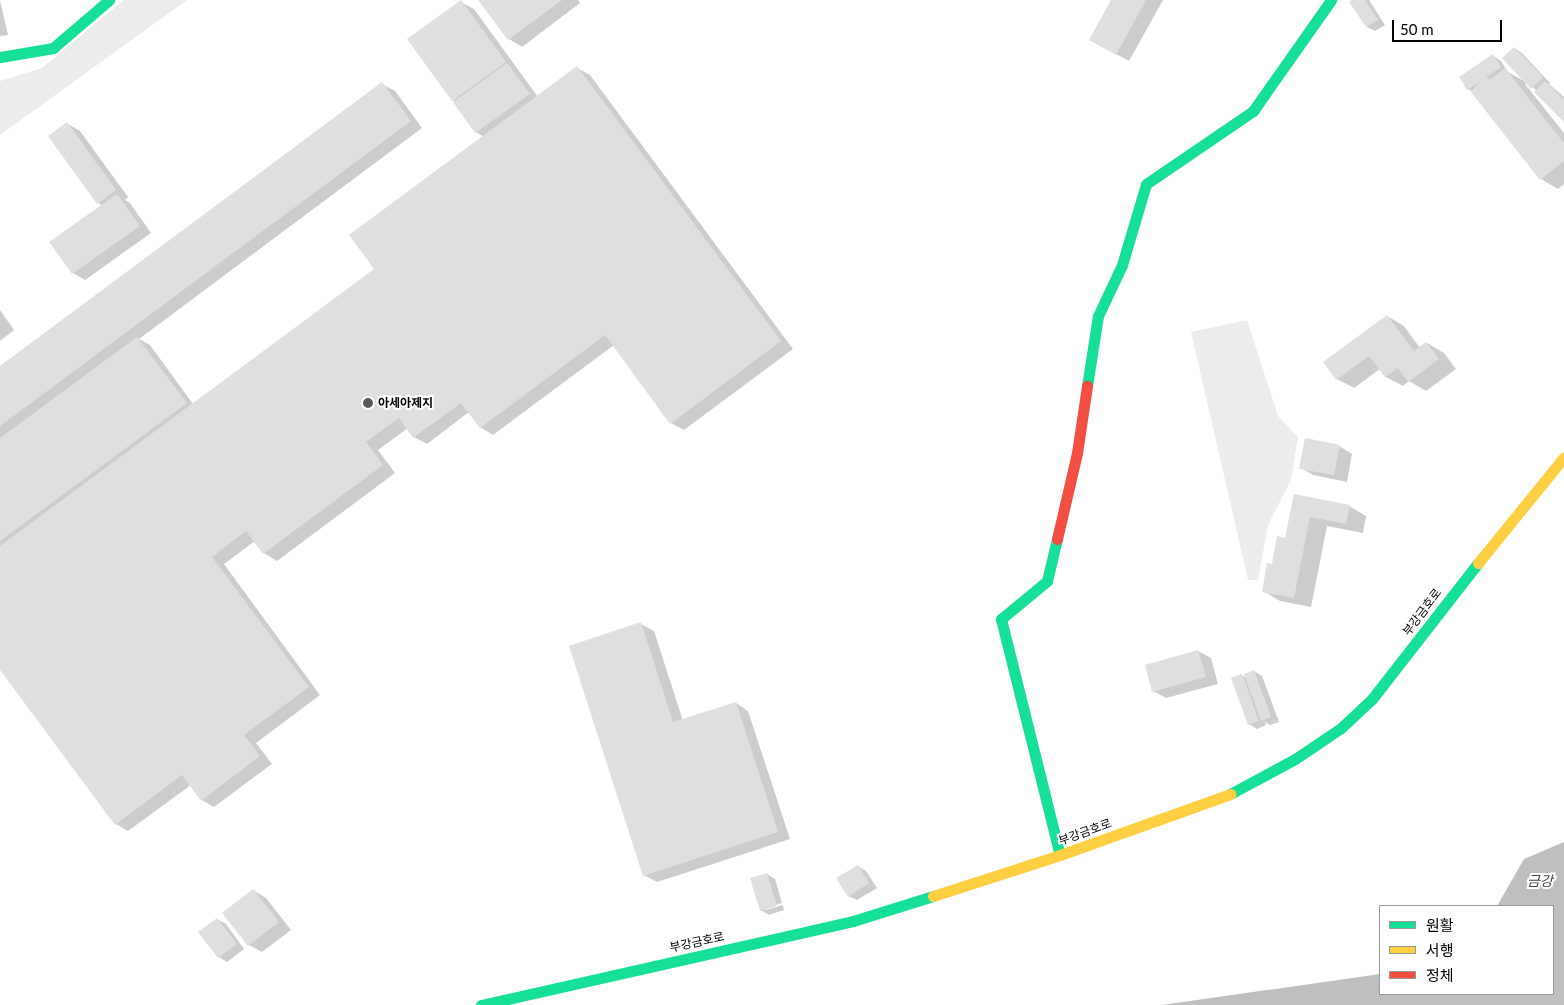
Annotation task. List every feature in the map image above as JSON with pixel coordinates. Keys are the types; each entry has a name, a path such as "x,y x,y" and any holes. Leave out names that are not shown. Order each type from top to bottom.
{"street":[{"path":"0,57 53,48 109,0"},
{"path":"1060,855 1001,619 1047,581 1077,453 1098,316 1122,265 1146,184 1253,111 1331,0"},
{"name":"부강금호로","path":"481,1005 853,922 1060,855 1232,793 1295,759 1341,728 1372,699 1458,587 1564,457"}],"shaded area":[{"path":"124,0 187,0 0,135 0,81 42,68"},
{"path":"1247,320 1278,416 1298,437 1291,480 1268,525 1258,580 1248,580 1191,332"}],"water":[{"name":"금강","path":"1564,842 1564,1005 1162,1005 1379,974 1379,995 1554,995 1554,905 1498,905 1524,859"}],"building":[{"path":"461,0 506,62 452,101 407,39"},
{"path":"478,0 562,0 508,40"},
{"path":"1111,0 1146,0 1116,55 1089,40"},
{"path":"1351,0 1365,0 1378,20 1366,27 1349,2"},
{"path":"1514,47 1543,77 1531,89 1502,58"},
{"path":"1493,54 1501,67 1486,77 1490,80 1505,68 1564,143 1564,161 1540,180 1471,92 1478,83 1467,90 1459,77"},
{"path":"507,63 530,94 475,133 453,102"},
{"path":"577,66 781,341 670,424 605,335 480,428 461,403 413,438 399,418 366,442 383,465 263,554 246,531 212,557 309,687 244,735 260,756 201,801 182,775 115,825 0,670 0,546 374,269 349,235"},
{"path":"1545,81 1564,100 1564,122 1534,92"},
{"path":"382,82 411,121 0,426 0,366"},
{"path":"67,122 116,190 97,204 48,136"},
{"path":"117,194 140,226 72,274 49,242"},
{"path":"1387,315 1414,351 1426,342 1439,359 1408,382 1398,368 1385,377 1369,356 1336,380 1323,362"},
{"path":"137,337 187,403 0,541 0,438"},
{"path":"1305,438 1340,445 1334,475 1299,469"},
{"path":"1294,494 1350,505 1346,524 1310,517 1294,598 1262,592 1267,563 1272,564 1277,536 1285,538"},
{"path":"641,622 673,722 736,702 778,832 643,876 569,646"},
{"path":"1198,650 1206,677 1152,692 1145,665"},
{"path":"1254,670 1271,717 1261,721 1244,674"},
{"path":"1242,674 1259,721 1248,725 1231,678"},
{"path":"858,865 869,883 848,897 836,878"},
{"path":"767,873 777,906 760,911 750,878"},
{"path":"253,889 279,922 248,946 222,913"},
{"path":"217,918 237,944 218,958 198,932"}],"traffic: fast":[{"path":"0,57 53,48 109,0"},
{"path":"1087,386 1098,316 1122,265 1146,184 1253,111 1331,0"},
{"path":"1057,539 1047,581 1001,619 1060,855"},
{"path":"1230,794 1295,759 1341,728 1372,699 1478,563"},
{"path":"481,1005 853,921 933,896"}],"traffic: slow":[{"path":"1478,563 1564,457"},
{"path":"933,896 1060,855 1230,794"}],"traffic: jam":[{"path":"1057,539 1077,453 1087,386"}],"place":[{"name":"아세아제지","path":"368,403"}]}
